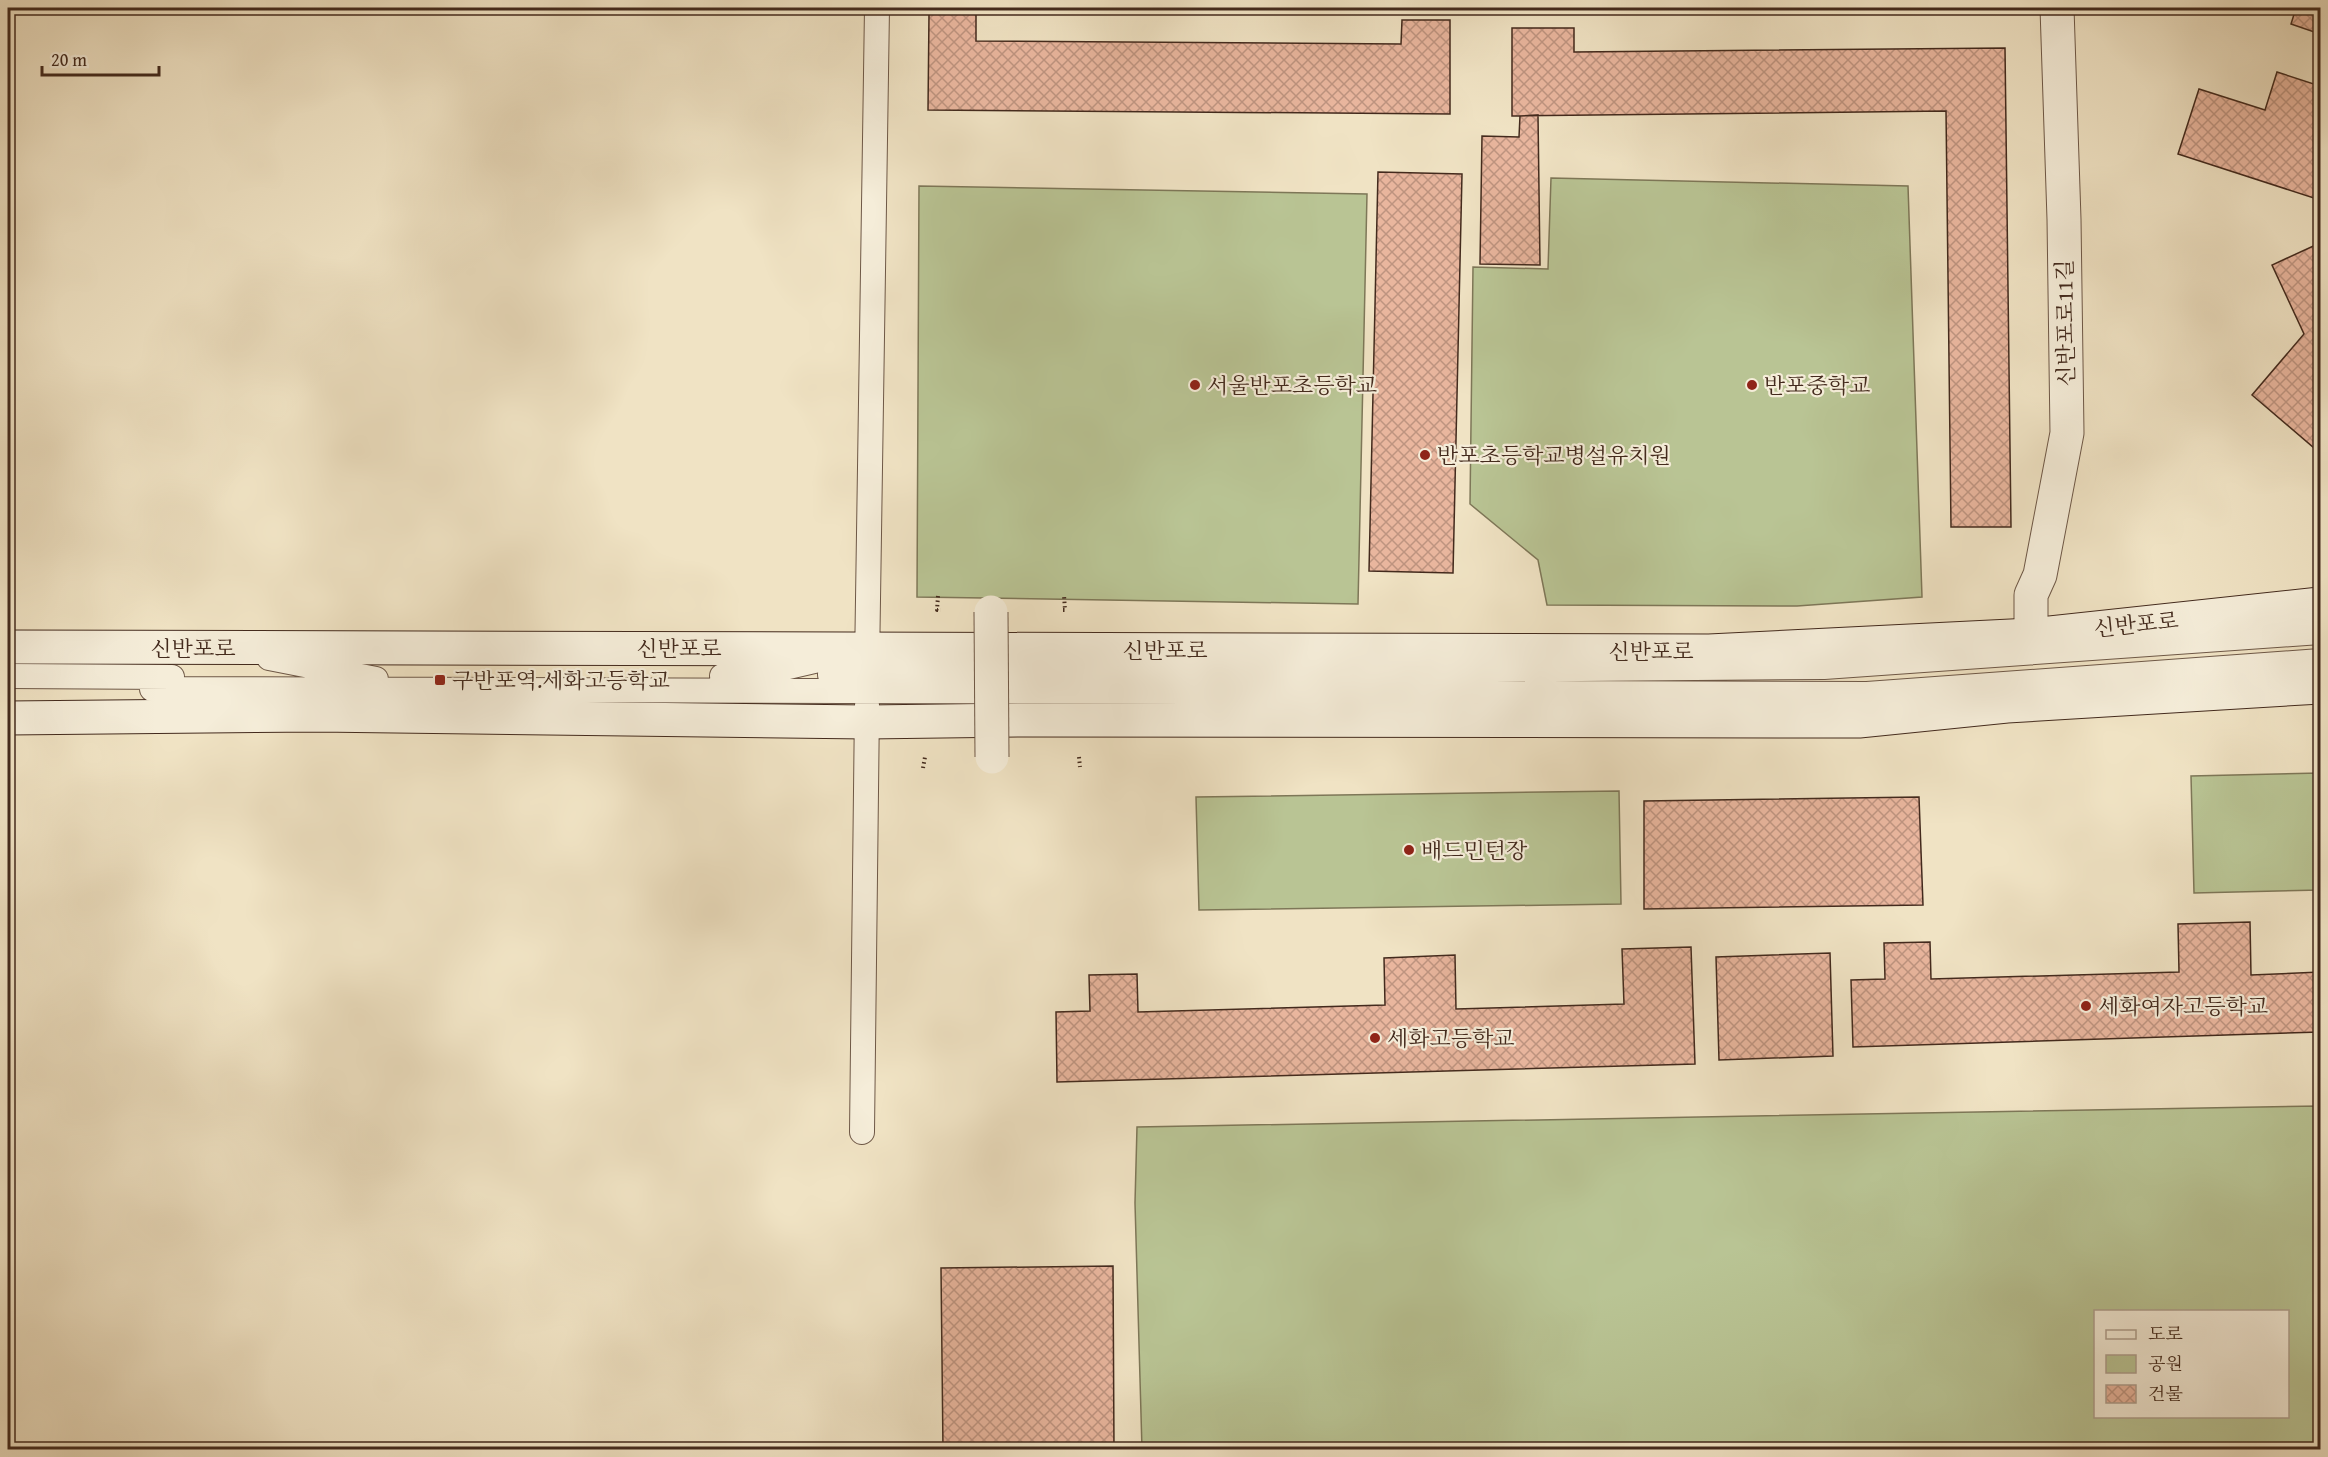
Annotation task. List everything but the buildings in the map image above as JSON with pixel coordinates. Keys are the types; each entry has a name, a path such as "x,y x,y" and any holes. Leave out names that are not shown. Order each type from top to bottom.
{"main road":[{"name":"신반포로11길","path":"2031,635 2031,595 2040,575 2067,433 2064,219 2057,8"},
{"name":"신반포로","path":"8,718 263,716 867,684 1709,651 2031,635 2320,604"},
{"path":"991,612 992,757"},
{"name":"신반포로","path":"8,647 217,648 867,684 1022,720 1859,721 2007,706 2320,687"}],"lane":[{"path":"862,1132 877,8"},
{"path":"8,685 152,689 867,684 1824,667 2320,632"},
{"path":"217,648 373,679"},
{"path":"8,676 373,679 750,676 867,684 1867,694 2320,661"},
{"path":"2259,692 2320,682"},
{"path":"152,689 263,716"}],"path":[{"path":"1064,595 1065,610"},
{"path":"937,610 938,596"},
{"path":"923,768 924,757"},
{"path":"1079,757 1080,767"}],"green space":[{"path":"1551,178 1908,186 1922,597 1797,606 1547,605 1538,560 1470,504 1473,267 1548,269"},
{"path":"919,186 1367,194 1358,604 917,597"},
{"path":"2320,773 2320,890 2194,893 2191,776"},
{"name":"배드민턴장","path":"1619,791 1621,904 1199,910 1196,797"},
{"path":"2320,1106 2320,1449 1142,1449 1135,1203 1137,1127"}],"place":[{"name":"서울반포초등학교","path":"1195,385"},
{"name":"반포중학교","path":"1752,385"},
{"name":"반포초등학교병설유치원","path":"1425,455"},
{"name":"구반포역.세화고등학교","path":"440,680"},
{"name":"배드민턴장","path":"1409,850"},
{"name":"세화여자고등학교","path":"2086,1006"},
{"name":"세화고등학교","path":"1375,1038"}]}
